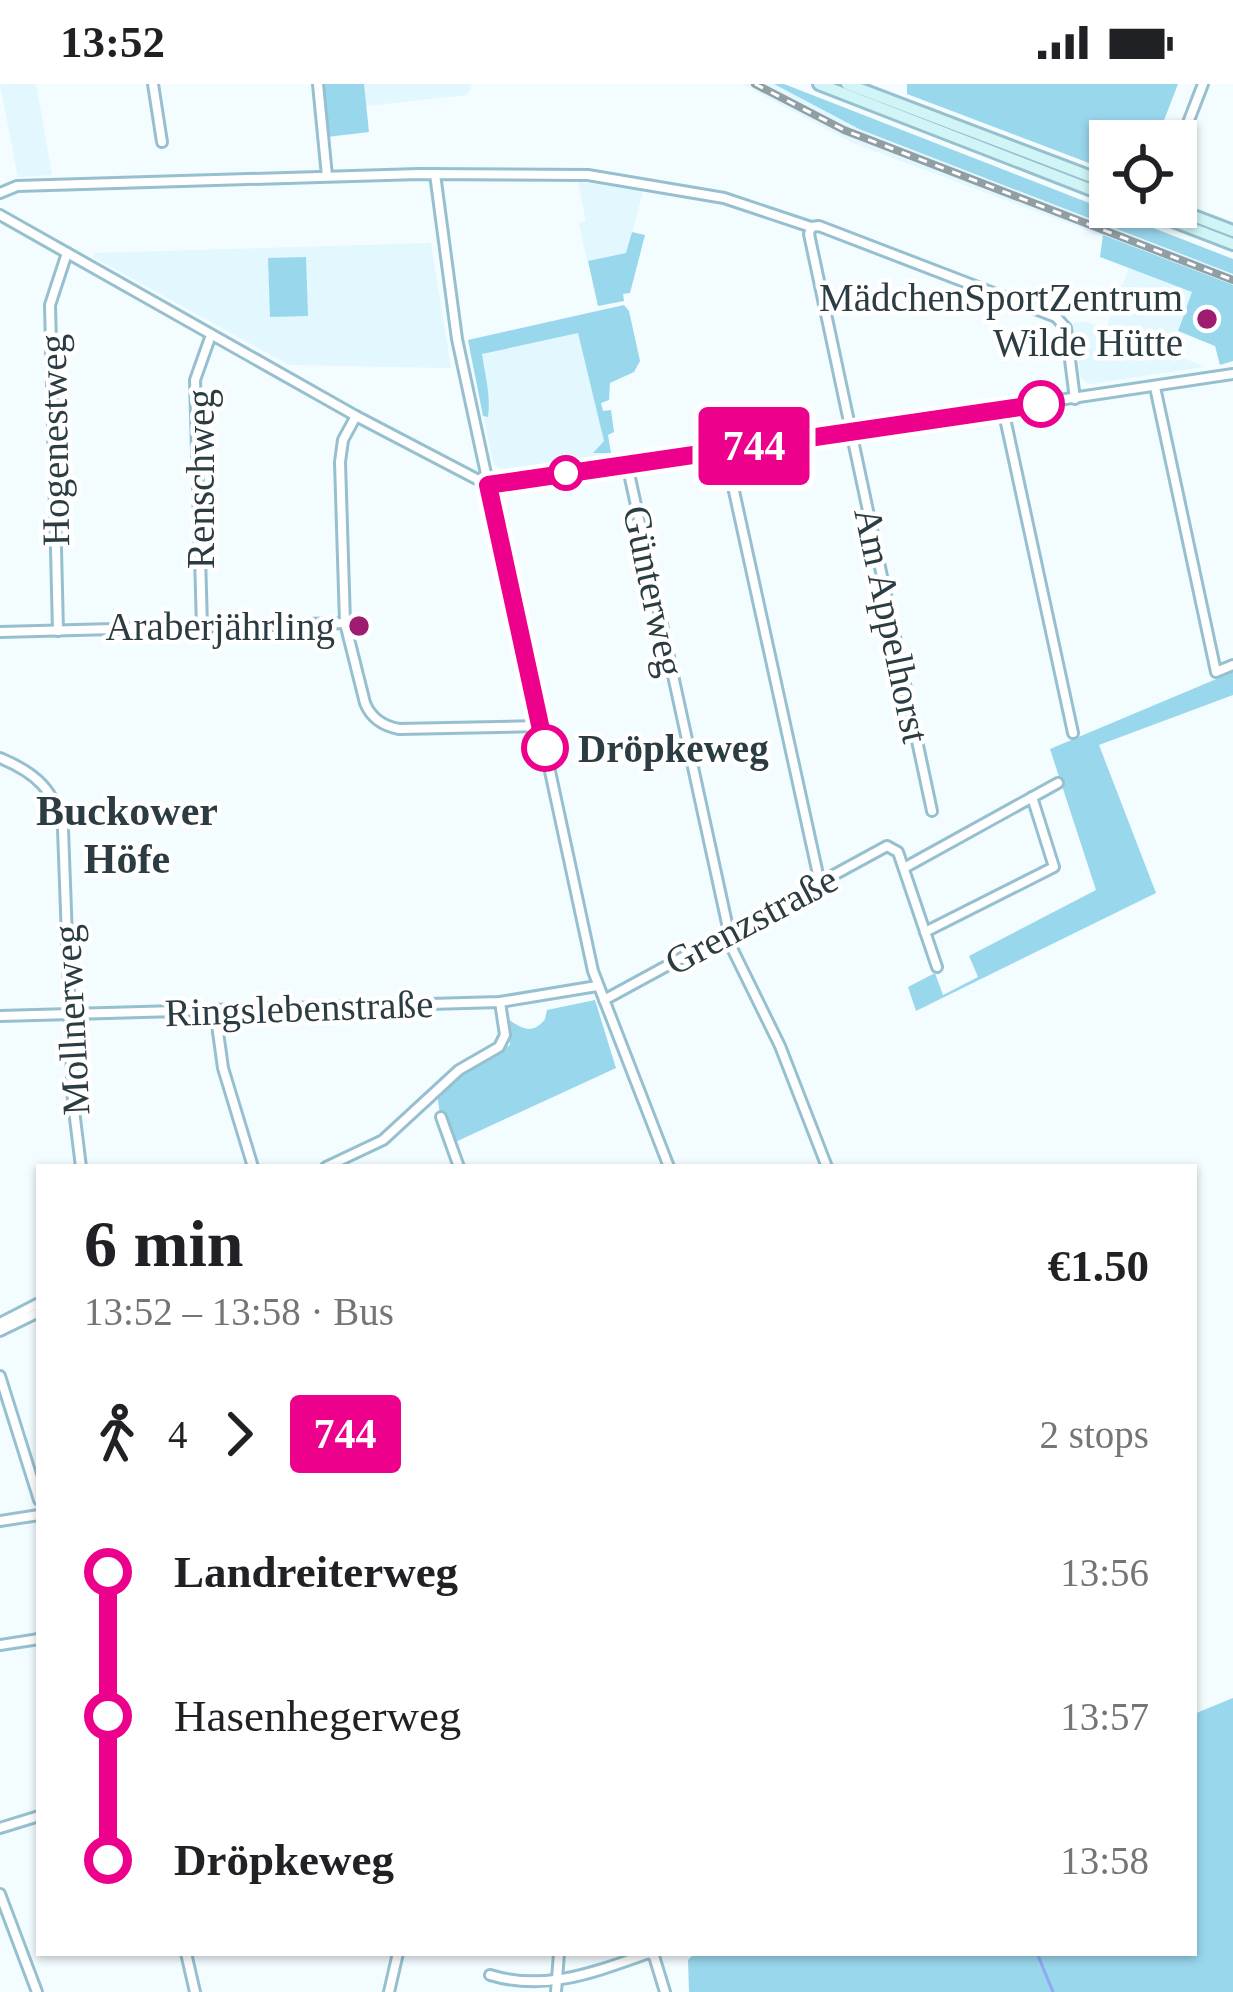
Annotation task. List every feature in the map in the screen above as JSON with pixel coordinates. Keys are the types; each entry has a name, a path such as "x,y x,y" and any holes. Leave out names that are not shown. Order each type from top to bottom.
{"street":[{"path":"153,84 162,142"},
{"path":"318,84 327,176"},
{"path":"819,84 1089,188"},
{"path":"847,84 1089,176"},
{"path":"1189,120 1203,84"},
{"path":"0,194 16,185 327,176 542,172 640,181 732,200 819,226 1056,317 1068,335 1075,399"},
{"path":"435,174 458,339 597,986 668,1164"},
{"path":"0,215 488,485 1233,374"},
{"path":"1197,217 1233,231"},
{"name":"Am Appelhorst","path":"811,227 932,811"},
{"path":"1196,228 1233,244"},
{"name":"Hogenestweg","path":"58,631 50,305 67,253"},
{"name":"Renschweg","path":"202,627 195,380 211,334"},
{"path":"1155,387 1216,672 1233,665"},
{"path":"1003,409 1073,733"},
{"path":"356,416 340,462 345,623 368,710 386,726 399,729 541,726"},
{"path":"724,450 819,879"},
{"name":"Günterweg","path":"627,464 726,932 781,1046 826,1164"},
{"path":"0,632 345,623"},
{"name":"Mollnerweg","path":"0,758 40,780 60,815 73,1102 81,1164"},
{"path":"937,967 904,868 1058,782"},
{"path":"925,932 1054,867 1032,797"},
{"name":"Grenzstraße","path":"603,998 882,848 898,852 904,868"},
{"name":"Ringslebenstraße","path":"0,1016 500,1002 597,986"},
{"path":"332,1164 383,1140 459,1070 503,1044 500,1002"},
{"path":"215,1010 224,1068 252,1164"},
{"path":"441,1117 458,1164"},
{"path":"0,1327 36,1309"},
{"path":"0,1376 36,1490"},
{"path":"0,1521 36,1515"},
{"path":"0,1646 36,1640"},
{"path":"0,1828 36,1817"},
{"path":"0,1894 37,1992"},
{"path":"187,1956 194,1992"},
{"path":"389,1992 397,1956"},
{"path":"557,1987 559,1956"},
{"path":"490,1975 511,1983 557,1987 641,1956"},
{"path":"650,1956 665,1992"}],"shaded area":[{"path":"0,84 36,84 52,175 18,177"},
{"path":"322,84 364,84 369,132 327,137"},
{"path":"364,84 472,84 467,95 366,106"},
{"path":"742,84 774,84 859,129 1089,218 1089,228 1114,228 1233,274 1233,285 853,143"},
{"path":"774,84 1089,203 1089,218 859,129"},
{"path":"907,84 1178,84 1164,120 1089,120 1089,163 907,94"},
{"path":"578,182 643,190 627,253 587,261 579,223 586,221"},
{"path":"1114,228 1153,228 1233,259 1233,274"},
{"path":"632,232 645,235 630,293 623,294 624,301 598,306 588,261 626,253"},
{"path":"1103,235 1233,285 1233,361 1220,365 1215,346 1178,331 1192,292 1100,257"},
{"path":"431,243 451,368 289,365 93,257 94,253"},
{"path":"306,257 308,316 270,317 268,258"},
{"path":"1129,268 1192,292 1169,352 1205,367 1089,384 1081,378 1073,323 1106,329"},
{"path":"624,305 640,361 634,372 610,383 609,400 601,403 603,411 611,410 611,453 593,453 604,441 578,333 482,354 489,401 488,417 483,416 468,340"},
{"path":"580,329 607,454 502,470 494,464 470,352"},
{"path":"1233,672 1233,695 1099,745 1156,893 916,1011 908,987 935,973 943,995 978,977 969,956 1096,890 1050,749"},
{"path":"595,1000 616,1068 451,1144 437,1093 457,1075 510,1045 508,1019 532,1029 545,1019 547,1010"},
{"path":"1233,1698 1233,1992 689,1992 688,1960 692,1956 1197,1956 1197,1713"}],"waterway":[{"path":"1038,1956 1053,1992"}],"railway":[{"path":"755,84 844,130 1233,280"}],"bus line":[{"name":"744","path":"545,748 488,485 1041,404"}],"place":[{"name":"MädchenSportZentrum Wilde Hütte","path":"1207,319"},
{"name":"Araberjährling","path":"359,626"},
{"name":"Dröpkeweg","path":"545,748"}],"district":[{"name":"Buckower Höfe","path":"127,836"}]}
